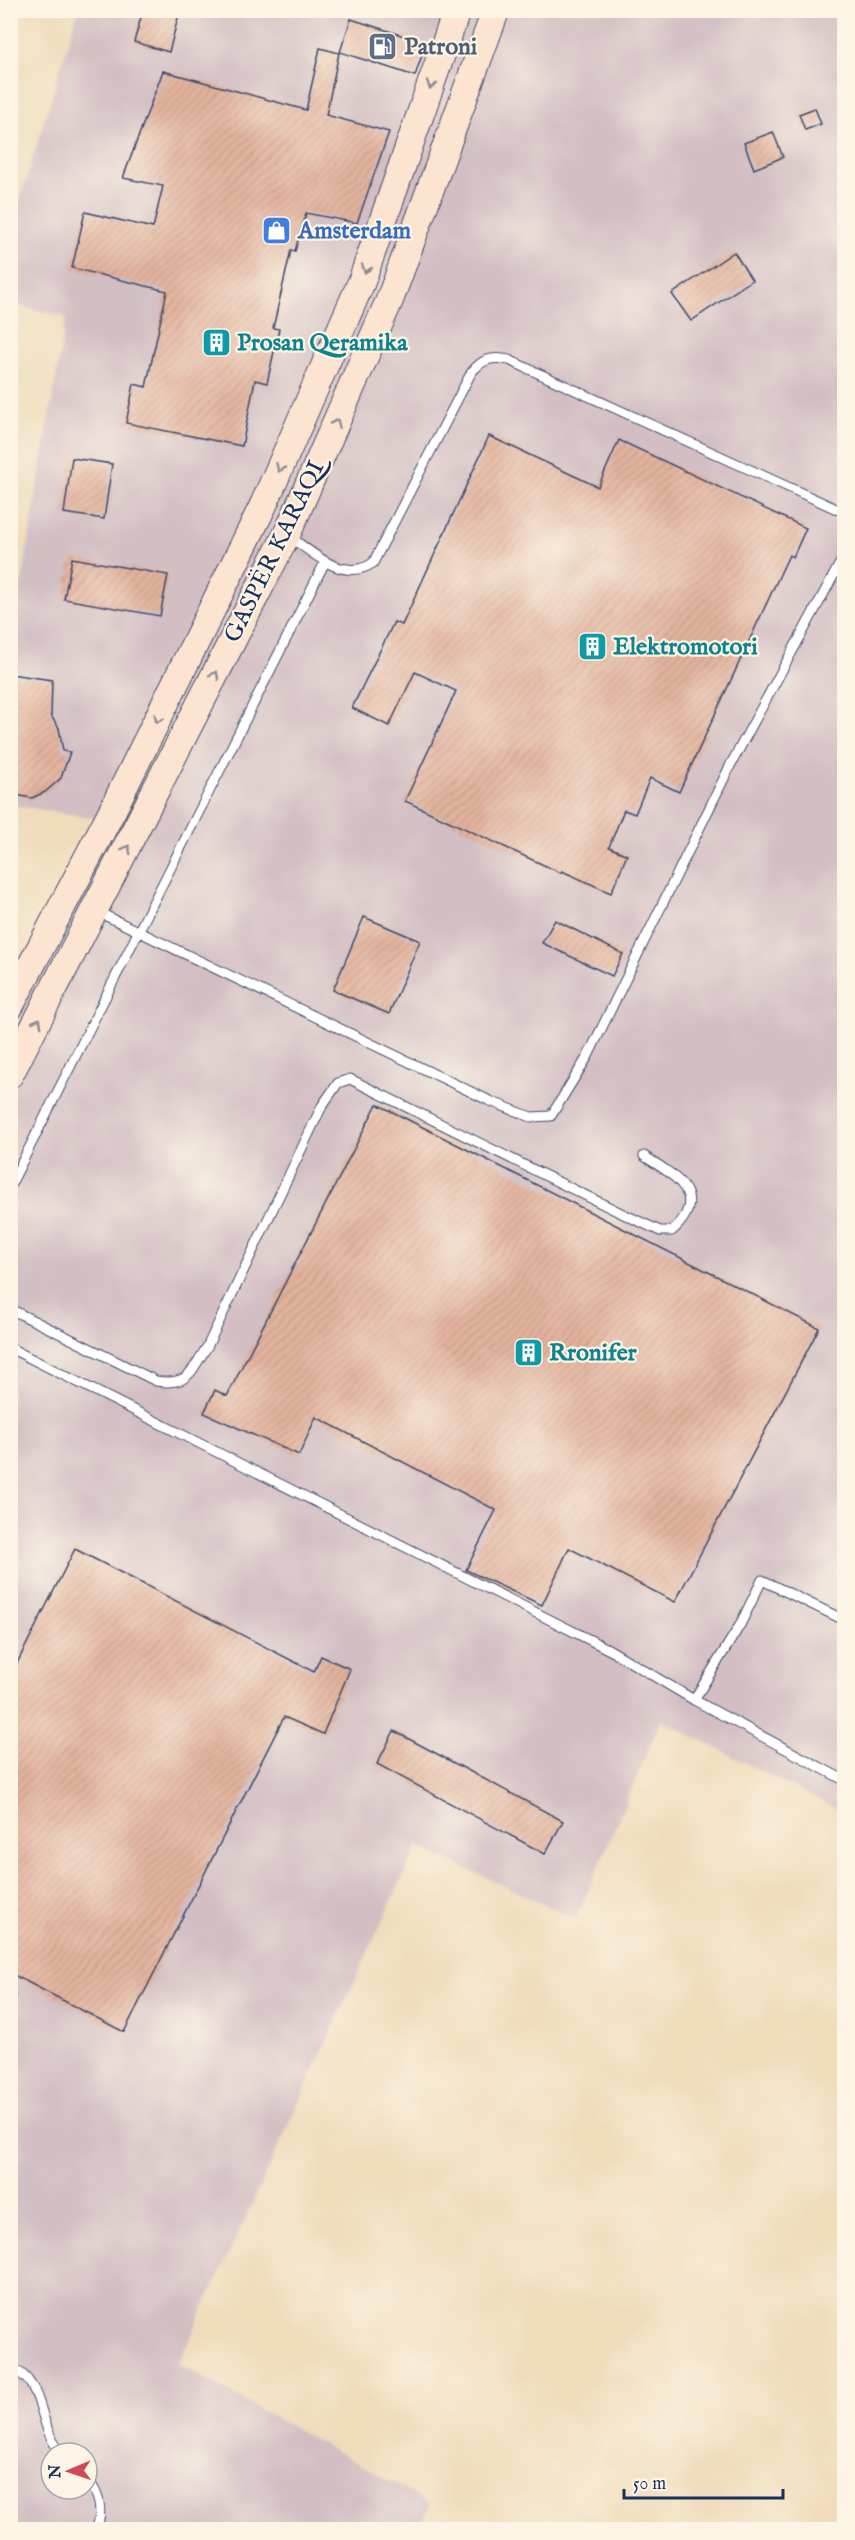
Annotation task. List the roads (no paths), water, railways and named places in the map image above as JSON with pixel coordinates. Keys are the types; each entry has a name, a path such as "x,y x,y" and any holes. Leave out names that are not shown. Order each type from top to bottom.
{"main road":[{"name":"GASPËR KARAQI","path":"10,1006 113,809 263,506 361,283 457,10"},
{"name":"GASPËR KARAQI","path":"10,1074 96,911 287,534 390,299 496,10"}],"lane":[{"path":"96,911 140,930 490,1101 531,1117 551,1116 588,1056 731,764 843,558 844,511 498,357 478,364 471,373 373,563 356,571 346,570 326,562 287,534"},
{"path":"10,1186 326,562"},
{"path":"10,1309 156,1381 174,1383 186,1379 207,1347 322,1106 338,1083 350,1079 619,1212 660,1231 672,1231 688,1211 691,1203 686,1190 666,1169 644,1156"},
{"path":"10,1348 610,1650 694,1700 844,1780"},
{"path":"694,1700 740,1625 762,1580 844,1620"},
{"path":"10,2367 29,2378 51,2441"},
{"path":"96,2529 101,2512 99,2500"}],"place":[{"name":"Patroni","path":"383,47"},
{"name":"Amsterdam","path":"277,231"},
{"name":"Prosan Qeramika","path":"216,343"},
{"name":"Elektromotori","path":"592,647"},
{"name":"Rronifer","path":"528,1353"}]}
